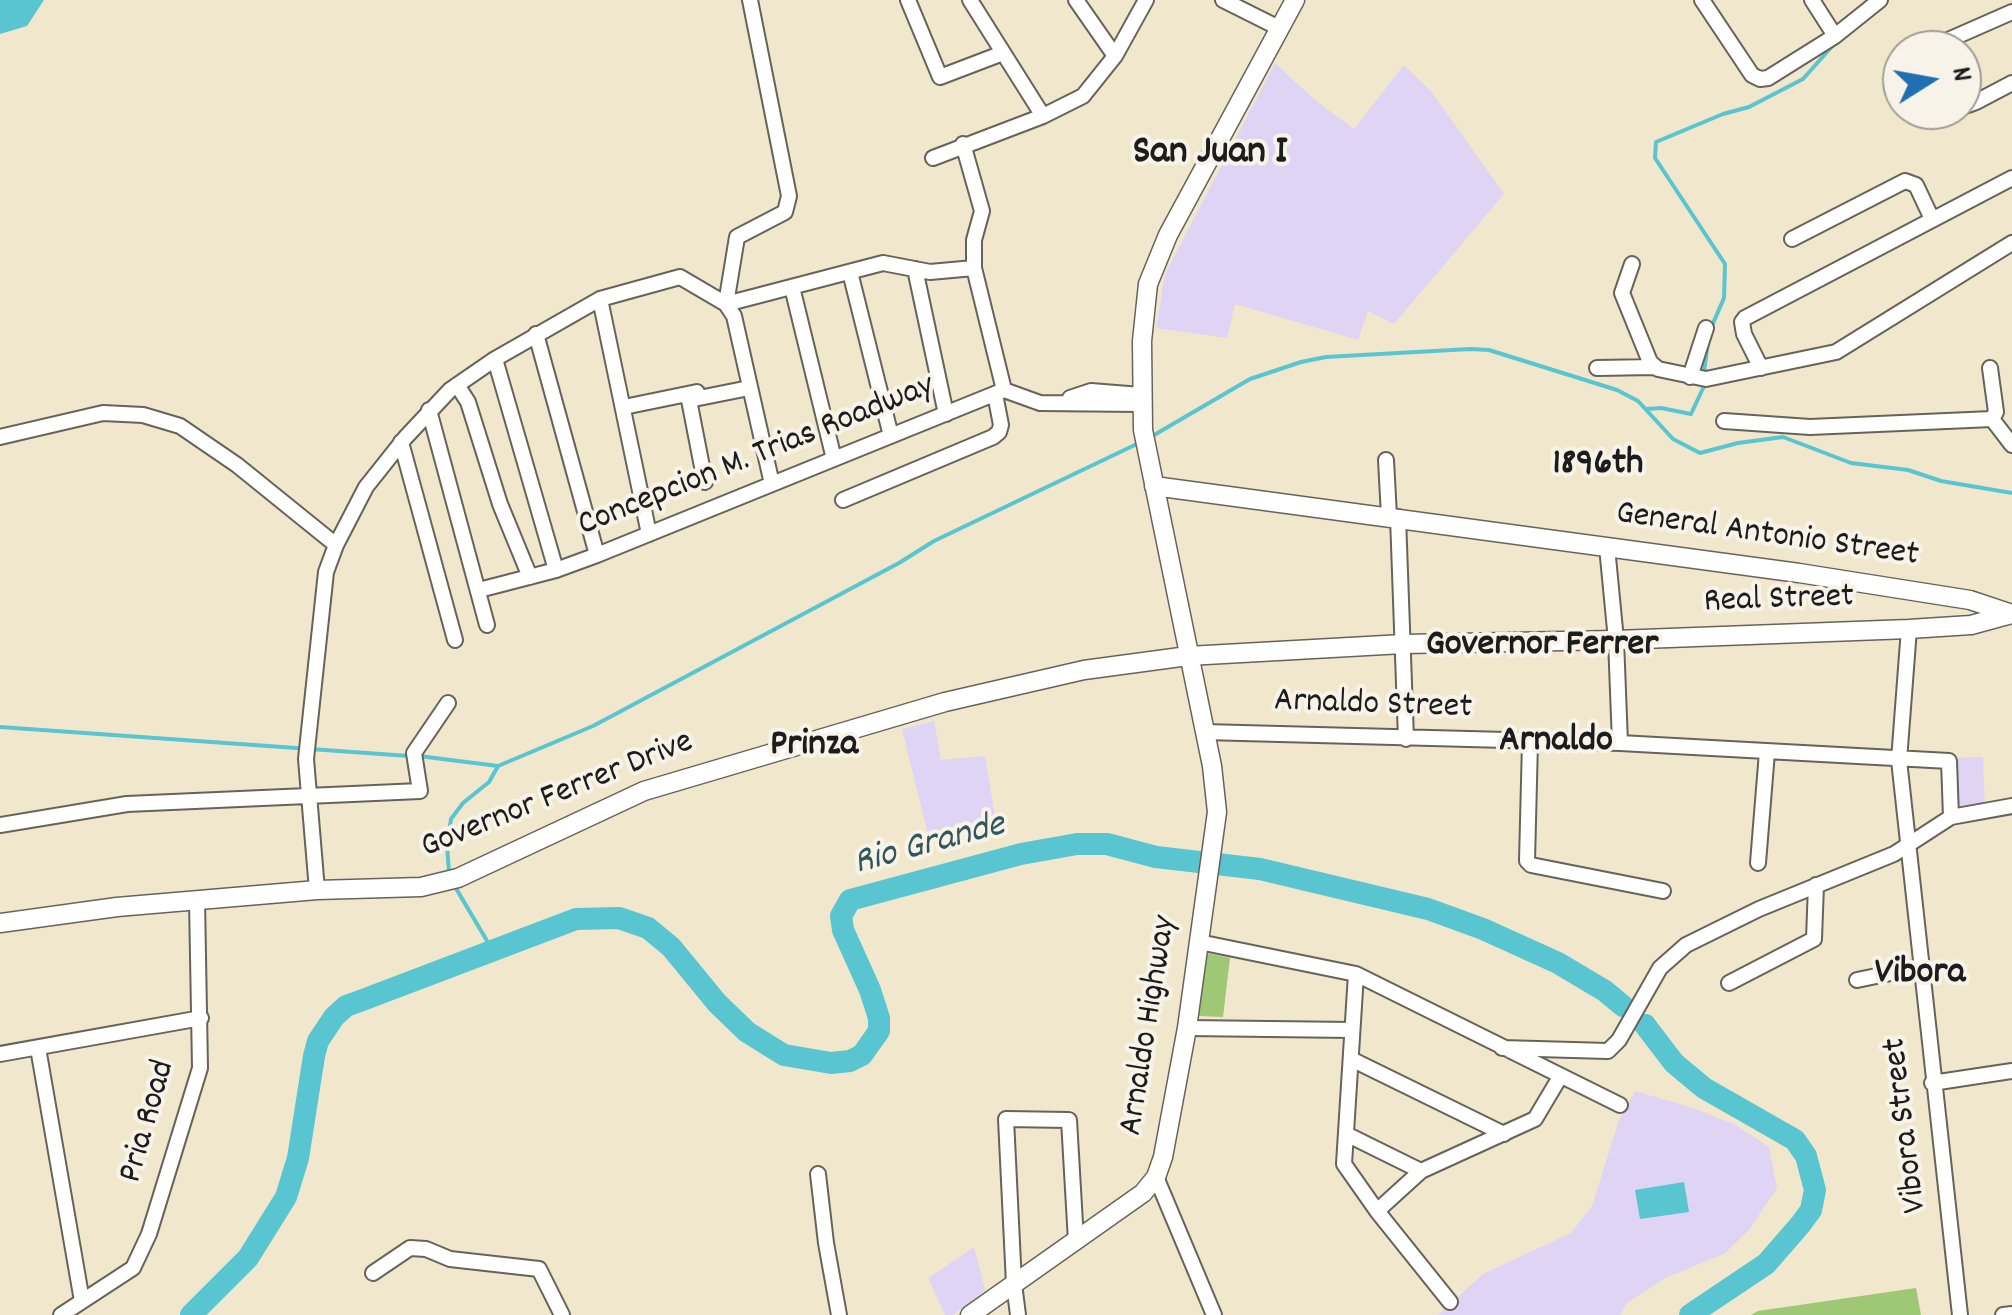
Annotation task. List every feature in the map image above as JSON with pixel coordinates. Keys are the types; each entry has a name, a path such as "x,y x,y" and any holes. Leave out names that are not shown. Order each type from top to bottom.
{"main road":[{"name":"Arnaldo Highway","path":"970,1315 1143,1193 1156,1177 1163,1157 1187,1028 1218,812 1143,430 1141,399 1148,284 1157,257 1295,0"},
{"name":"General Antonio Street","path":"1154,486 1394,516 1970,600 2012,614"},
{"name":"Real Street","path":"1188,656 1402,644 1909,629 1971,625 2012,614"},
{"name":"Governor Ferrer Drive","path":"0,923 198,900 317,890 421,887 458,878 644,791 702,773 945,702 1084,670 1188,656"}],"street":[{"path":"726,304 736,237 785,212 789,196 750,0"},
{"path":"908,0 940,76 1004,53"},
{"path":"970,0 1042,116"},
{"path":"1076,0 1115,56"},
{"path":"933,158 1083,96 1115,56 1146,0"},
{"path":"1223,0 1280,28"},
{"path":"1702,0 1752,76 1760,79 1768,78 1835,36 1880,0"},
{"path":"1812,0 1835,36"},
{"path":"1970,30 2012,12"},
{"path":"1982,99 2012,82"},
{"path":"843,500 1000,432 1000,392 974,268 974,240 982,212 963,144"},
{"path":"1761,368 1744,334 1745,318 2012,178"},
{"path":"1792,239 1905,181 1916,185 1932,220"},
{"path":"1598,368 1654,367 1713,379 1836,352 2012,243"},
{"path":"726,304 883,263 930,272 974,268"},
{"path":"1632,264 1622,294 1654,367"},
{"path":"916,270 946,414"},
{"path":"850,272 891,436"},
{"path":"317,890 306,759 326,572 366,487 429,410 457,384 600,299 680,277 726,304 734,316 772,484"},
{"path":"792,287 834,460"},
{"path":"600,299 649,534"},
{"path":"1690,377 1706,328"},
{"path":"536,334 597,555"},
{"path":"496,359 556,570"},
{"path":"1990,368 1996,412 1992,419"},
{"path":"457,384 468,402 500,504 530,578"},
{"path":"624,407 748,385"},
{"path":"704,482 689,400 748,385"},
{"path":"1000,392 1040,403 1092,392 1141,399"},
{"name":"Concepcion M. Trias Roadway","path":"479,590 597,555 1000,392"},
{"path":"429,410 487,625"},
{"path":"0,437 103,414 143,415 180,426 237,464 336,545"},
{"path":"1724,421 1810,427 1992,419"},
{"path":"1992,419 2012,446"},
{"path":"401,442 455,640"},
{"path":"1386,460 1394,516 1406,739"},
{"path":"1607,547 1620,744"},
{"name":"Vibora Street","path":"1909,629 1899,760 1960,1315"},
{"path":"0,825 127,804 420,791 413,759 448,703"},
{"name":"Arnaldo Street","path":"1204,732 1620,744 1949,761 1952,816"},
{"path":"1530,742 1527,861 1531,865 1664,892"},
{"path":"1758,863 1766,752"},
{"path":"1502,1048 1599,1052 1612,1049 1660,968 1674,953 1711,930 1908,845 1952,816 2012,806"},
{"path":"1728,982 1814,939 1816,885"},
{"name":"Pria Road","path":"61,1315 134,1268 149,1234 200,1068 198,900"},
{"path":"1199,942 1356,974 1620,1105"},
{"path":"1857,980 1920,967"},
{"path":"1356,974 1344,1164 1450,1302"},
{"path":"0,1054 201,1018"},
{"path":"1187,1028 1352,1030"},
{"path":"38,1048 82,1301"},
{"path":"1353,1060 1504,1134"},
{"path":"1932,1083 2012,1071"},
{"path":"1377,1211 1422,1171 1535,1120 1560,1077"},
{"path":"1018,1315 1006,1119 1069,1120 1076,1241"},
{"path":"1346,1134 1422,1171"},
{"path":"818,1174 839,1315"},
{"path":"1156,1177 1214,1315"},
{"path":"373,1273 410,1248 426,1248 450,1259 539,1269 562,1315"},
{"path":"2003,1315 2012,1314"}],"shaded area":[{"path":"1275,63 1354,129 1404,65 1431,91 1504,194 1394,324 1368,311 1358,340 1235,304 1227,338 1156,328 1165,274"},
{"path":"934,721 941,760 985,756 996,824 930,842 902,729"},
{"path":"1983,757 1985,809 1954,813 1951,758"},
{"path":"1635,1091 1736,1125 1769,1147 1777,1188 1748,1231 1724,1254 1665,1278 1627,1303 1620,1315 1438,1315 1483,1274 1571,1233 1592,1206 1619,1120"},
{"path":"974,1247 985,1290 953,1315 945,1315 928,1278"}],"green space":[{"path":"1206,953 1230,958 1223,1017 1198,1016"},
{"path":"1916,1288 1921,1315 1751,1315 1758,1311"}],"water":[{"path":"0,0 44,0 27,26 0,34"},
{"path":"1684,1182 1689,1212 1640,1219 1635,1190"}],"waterway":[{"path":"1711,328 1724,298 1725,264 1655,158 1656,142 1749,107 1803,79 1835,43"},
{"path":"1704,372 1708,342"},
{"path":"1149,438 1250,379 1301,362 1326,357 1489,350 1617,390 1638,401 1673,439 1700,453 1783,437 1851,463 1908,470 1941,481 2012,493"},
{"path":"1647,409 1691,414 1705,384"},
{"path":"419,756 498,766 593,726 934,541 1141,442"},
{"path":"0,727 409,756"},
{"path":"449,872 447,845 451,819 463,803 489,782 498,766"},
{"name":"Rio Grande","path":"191,1315 248,1258 286,1197 298,1158 314,1056 318,1041 334,1017 346,1006 576,919 619,918 648,928 671,947 717,1003 747,1032 784,1055 831,1063 862,1055 879,1031 870,990 843,930 841,916 850,900 1021,854 1077,844 1107,844 1156,857 1260,869 1428,909 1558,963 1623,1006"},
{"path":"454,885 493,951"},
{"name":"Rio Grande","path":"1645,1025 1674,1063 1704,1088 1795,1140 1806,1156 1815,1190 1811,1210 1766,1264 1690,1315"}],"district":[{"name":"San Juan I","path":"1210,156"},
{"name":"1896th","path":"1598,467"},
{"name":"Governor Ferrer","path":"1542,648"},
{"name":"Arnaldo","path":"1556,744"},
{"name":"Prinza","path":"814,748"},
{"name":"Vibora","path":"1920,976"}]}
